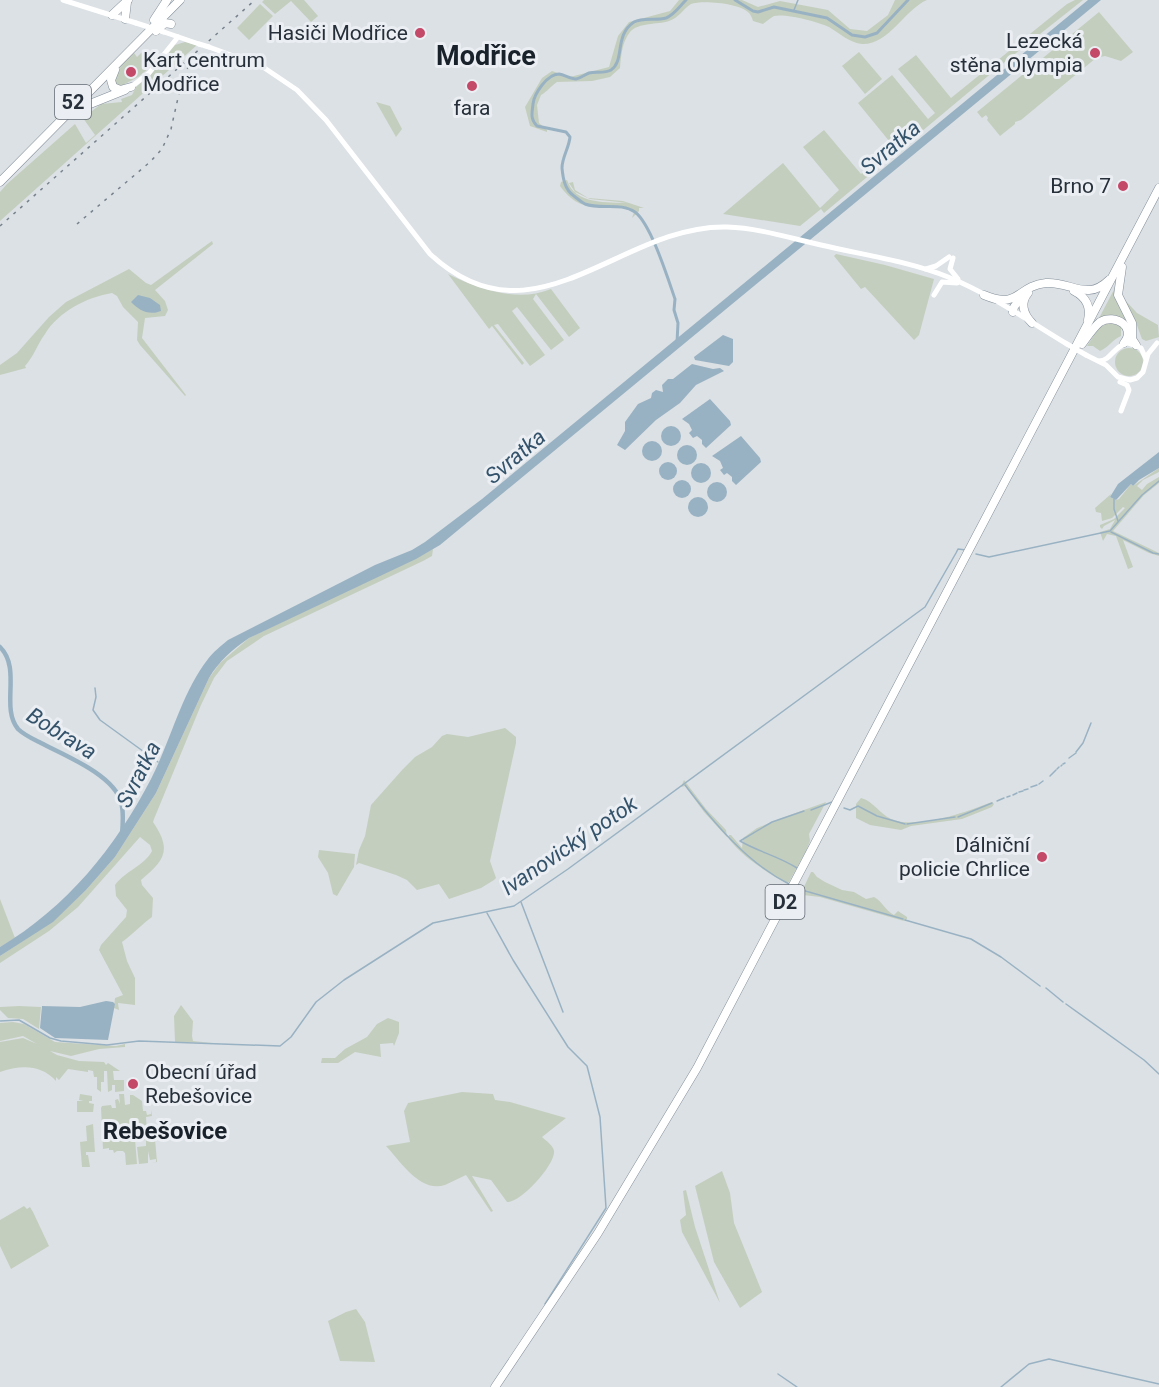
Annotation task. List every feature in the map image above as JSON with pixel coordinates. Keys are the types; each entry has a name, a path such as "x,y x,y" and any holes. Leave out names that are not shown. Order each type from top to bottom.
{"highway":[{"path":"112,15 128,0"},
{"path":"125,19 124,13 128,0"},
{"path":"154,20 167,0"},
{"name":"52","path":"0,175 174,0"},
{"name":"52","path":"0,182 180,0"},
{"path":"131,87 120,90 111,84 111,77 126,55 163,25 171,24"},
{"path":"46,135 80,108 131,87"},
{"name":"D2","path":"501,1387 602,1235 701,1069 1082,344 1159,188"},
{"name":"D2","path":"495,1387 598,1233 697,1068 1085,330 1159,198"},
{"path":"984,295 1001,301 1009,300 1015,299 1031,287 1054,284 1082,291 1092,290 1105,284 1120,268"},
{"path":"1120,268 1118,295 1132,323 1132,339 1139,346"},
{"path":"1013,312 1023,295 1038,285"},
{"path":"1013,312 1030,291 1044,286 1061,287 1077,293 1085,300 1089,308 1085,330"},
{"path":"1024,298 1025,314 1032,323"},
{"path":"1082,344 1097,325 1111,318 1120,320 1126,327 1128,337 1124,343"}],"main road":[{"path":"63,0 209,47 263,67 297,90 326,120 430,254 449,269 471,281 504,290 543,288 562,283 649,245 690,231 725,227 749,229 924,269 964,284 1106,368 1115,380 1128,386 1129,392 1121,411"},
{"path":"131,87 149,73 178,37"},
{"path":"924,269 951,258 951,270 964,284"},
{"path":"934,295 944,281 964,284"},
{"path":"1091,358 1106,365 1122,379 1134,379 1144,370 1146,359 1157,344 1145,346 1136,340 1132,332"},
{"path":"1091,358 1105,360 1116,347 1124,343 1149,349 1154,346"},
{"path":"1139,346 1146,359"},
{"path":"1112,352 1110,360 1112,371"}],"green space":[{"path":"264,0 304,0 318,16 311,22 291,1 275,14 262,2"},
{"path":"679,0 742,0 758,7 780,1 828,10 850,29 867,31 888,15 895,0 927,0 880,39 862,44 849,40 829,27 802,18 779,15 763,24 753,21 749,13 738,7 712,2 691,4 672,20 643,25 630,32 621,54 620,68 610,77 592,81 557,82 541,95 537,105 539,123 547,132 530,126 525,107 542,78 552,71 570,77 609,67 618,36 629,22 670,11"},
{"path":"1075,0 1083,0 824,213 821,209 800,226 723,214 783,163 820,208 839,190 803,147 824,130 861,174 894,147 858,103 892,75 928,119 935,113 898,69 916,55 951,98 1067,4"},
{"path":"260,4 273,16 249,40 237,28"},
{"path":"1099,12 1133,52 1121,61 1105,56 1096,58 1000,136 987,120 986,115 982,118 977,112"},
{"path":"185,42 197,45 0,221 0,192 7,184 75,124 86,143 95,135 83,118 101,104 122,102 121,99 132,95 136,87 152,73 175,45"},
{"name":"Kart centrum Modřice","path":"144,50 154,64 138,77 121,86 114,84 114,79 124,63 134,53 137,57"},
{"path":"859,52 882,79 865,94 842,66"},
{"path":"376,102 390,106 402,129 396,137"},
{"path":"567,180 571,188 584,198 602,202 629,203 644,208 639,208 632,218 634,212 623,208 595,207 578,202 560,186 561,182"},
{"path":"573,182 575,190 588,198 629,203 590,199 575,192 569,183"},
{"path":"212,241 213,244 155,290 165,301 168,310 165,316 145,318 142,338 185,396 140,345 137,340 138,322 112,293 83,302 65,312 42,338 25,366 26,368 0,375 0,365 17,353 49,317 66,302 129,269 151,285"},
{"path":"836,254 934,279 919,335 914,340 865,287 861,289 834,256"},
{"path":"448,274 472,285 498,292 525,295 551,289 580,328 569,337 536,294 533,299 564,340 551,350 517,307 512,311 545,355 530,366 498,324 494,325 524,363 522,365 492,326 489,329"},
{"path":"1118,282 1131,326 1115,317 1097,322"},
{"path":"1124,299 1137,313 1158,325 1159,337 1146,341 1142,339"},
{"path":"1109,322 1121,327 1121,336 1100,351 1093,346 1087,346 1099,328"},
{"path":"1129,348 1139,352 1143,362 1139,372 1129,376 1119,372 1115,362 1119,352"},
{"path":"1159,468 1159,472 1143,480 1137,486 1142,490 1159,477 1159,483 1144,495 1113,531 1159,553 1159,556 1123,540 1133,567 1128,569 1116,536 1107,534 1103,541 1100,532 1110,529 1115,520 1102,529 1100,525 1114,519 1125,508 1123,507 1112,518 1102,521 1101,513 1096,512 1095,508 1111,494 1110,497 1119,499 1131,484 1133,486"},
{"path":"433,549 432,556 423,561 264,636 227,661 214,678 153,822 163,840 163,854 156,866 141,880 142,885 153,898 152,917 122,942 135,978 135,1005 118,1003 119,1010 114,1008 115,998 123,995 99,950 126,917 127,910 116,896 115,885 144,861 152,851 150,845 140,837 78,907 49,931 0,963 0,956 53,921 86,890 115,857 156,793 209,678 220,663 249,638"},
{"path":"505,728 516,737 516,743 490,861 496,878 494,880 481,888 449,899 439,884 417,890 407,880 396,875 359,863 356,865 371,805 415,757 432,747 447,734 468,737"},
{"path":"684,780 706,809 726,830 727,837 704,812 685,786 681,787"},
{"path":"861,798 887,817 902,822 928,821 955,815 992,802 994,804 992,807 962,819 911,826 901,830 870,825 856,818 856,804"},
{"path":"826,802 809,834 810,841 806,851 789,882 786,883 755,864 729,839 731,835 742,848 743,838 757,828"},
{"path":"319,850 355,854 354,867 337,896 333,894 328,873 318,857"},
{"path":"811,872 842,890 854,892 866,899 874,897 894,915 898,911 907,919 904,921 820,897 803,895 802,891"},
{"path":"0,899 15,938 0,947"},
{"path":"181,1005 193,1021 193,1041 212,1043 175,1042 174,1016"},
{"path":"0,1007 41,1007 39,1029 23,1019 8,1018 0,1010"},
{"path":"388,1018 399,1022 399,1033 394,1046 393,1043 380,1044 381,1057 355,1052 338,1063 321,1063 322,1058 335,1058 345,1049 367,1037 377,1024"},
{"path":"0,1023 24,1024 55,1042 116,1046 125,1044 125,1047 99,1049 71,1056 50,1051 79,1061 104,1062 106,1065 108,1063 120,1071 113,1071 114,1080 124,1080 124,1091 115,1092 115,1085 112,1085 112,1090 108,1092 107,1071 104,1071 101,1092 97,1089 97,1077 94,1077 93,1071 88,1070 88,1072 68,1069 59,1080 56,1077 56,1081 44,1071 37,1069 23,1067 0,1072 0,1042 23,1038 37,1044 23,1036 0,1041"},
{"path":"462,1092 493,1094 495,1100 566,1118 542,1137 552,1147 553,1157 536,1182 520,1197 507,1202 491,1180 472,1176 493,1211 491,1212 466,1175 445,1185 427,1185 412,1174 386,1146 410,1142 404,1111 408,1103"},
{"path":"80,1094 92,1096 92,1101 89,1103 94,1104 93,1112 77,1112 77,1101 84,1101 79,1100"},
{"path":"119,1094 124,1094 125,1105 130,1104 130,1095 133,1095 142,1101 143,1111 146,1111 147,1115 151,1114 151,1110 152,1116 146,1117 147,1134 149,1134 149,1139 155,1139 157,1162 152,1163 156,1162 156,1159 150,1160 148,1151 148,1163 139,1164 137,1147 146,1146 146,1140 137,1141 135,1139 137,1164 126,1165 123,1151 114,1153 109,1148 103,1149 101,1108 111,1105 112,1108 116,1108 115,1100 118,1099 120,1104"},
{"path":"93,1124 95,1152 86,1152 90,1167 82,1167 80,1142 87,1141 86,1126"},
{"path":"722,1171 730,1193 734,1223 762,1292 740,1308 714,1262 695,1186"},
{"path":"686,1190 695,1227 720,1303 682,1232 680,1220 686,1215 683,1191"},
{"path":"24,1206 27,1209 30,1207 49,1246 11,1269 0,1246 0,1220"},
{"path":"356,1309 365,1322 375,1362 340,1361 328,1321"}],"water":[{"path":"1088,0 1101,0 440,545 416,559 249,638 232,651 209,678 156,793 115,857 53,922 0,956 0,947 47,914 68,894 87,874 122,829 151,779 183,702 199,673 217,649 228,640 425,542 482,499"},
{"path":"138,295 150,298 160,305 161,311 148,312 137,307 131,302"},
{"path":"723,335 733,339 733,362 729,366 695,360 694,357"},
{"path":"692,364 713,369 720,368 724,371 696,385 680,403 656,420 625,450 617,445 625,431 625,422 638,404 651,398 652,393 656,390 663,392 662,385 668,379 673,379"},
{"path":"710,399 731,425 706,448 697,436 693,438 689,433 692,430 689,424 682,419"},
{"path":"671,426 678,429 681,436 678,443 671,446 664,443 661,436 664,429"},
{"path":"741,436 761,462 736,485 732,477 727,473 724,475 720,470 723,468 720,461 712,456"},
{"path":"652,441 659,444 662,451 659,458 652,461 645,458 642,451 645,444"},
{"path":"687,445 694,448 697,455 694,462 687,465 680,462 677,455 680,448"},
{"path":"1159,452 1159,468 1133,486 1131,484 1116,500 1110,497 1118,484"},
{"path":"664,462 672,462 677,467 675,478 664,480 659,475 659,467"},
{"path":"701,463 708,466 711,473 708,480 701,483 694,480 691,473 694,466"},
{"path":"678,480 686,480 691,485 689,496 678,498 673,493 673,485"},
{"path":"717,482 724,485 727,492 724,499 717,502 710,499 707,492 710,485"},
{"path":"698,497 705,500 708,507 705,514 698,517 691,514 688,507 691,500"},
{"path":"106,1001 115,1004 108,1040 55,1038 40,1028 42,1006 80,1007"}],"waterway":[{"path":"677,342 678,323 674,310 675,299 658,252 641,218 624,207 585,204 571,194 565,184 562,168 570,137 566,132 537,126 533,121 532,113 536,95 550,77 559,74 576,79 589,73 611,70 618,61 624,34 628,27 634,22 645,19 666,18 686,0"},
{"path":"735,0 758,12 774,7 827,18 852,35 865,37 877,33 908,0"},
{"path":"794,10 798,0"},
{"name":"Ivanovický potok","path":"976,554 989,557 1110,531 1142,495 1159,481"},
{"path":"1114,499 1118,521"},
{"path":"1111,532 1159,554"},
{"name":"Ivanovický potok","path":"0,1021 19,1020 50,1038 61,1041 107,1045 139,1041 280,1046 291,1037 316,1002 344,980 433,923 514,906 568,869 925,607 958,549 966,550"},
{"name":"Bobrava","path":"0,647 10,666 11,710 18,729 87,767 109,783 121,802 122,834"},
{"name":"Svratka","path":"95,688 96,697 93,710 100,720 158,762"},
{"path":"1076,752 1083,743 1091,723"},
{"path":"1069,758 1076,753"},
{"path":"1050,776 1056,770"},
{"path":"1039,784 1043,781"},
{"path":"685,785 719,827 745,853 789,884"},
{"path":"1031,787 1037,785"},
{"path":"1024,790 1028,789"},
{"path":"1019,792 1023,791"},
{"path":"1013,795 1017,793"},
{"path":"997,801 1004,798"},
{"path":"811,810 832,802"},
{"path":"958,817 992,803"},
{"path":"844,808 850,810 858,806 877,816 905,824"},
{"path":"797,868 740,841 772,822 804,811"},
{"path":"907,824 955,817"},
{"path":"802,890 903,919"},
{"path":"521,902 563,1012"},
{"path":"487,913 513,960 568,1047 587,1066 600,1117 606,1208 545,1304"},
{"path":"905,920 971,939 1001,957 1040,986"},
{"path":"1046,988 1063,1002"},
{"path":"1066,1004 1144,1060 1159,1074"},
{"path":"1001,1387 1029,1364 1049,1359 1159,1384"},
{"path":"778,1374 797,1387"}],"railway":[{"path":"0,226 255,0"},
{"path":"77,224 150,162 162,149 171,129 182,80 191,61"}],"place":[{"name":"Hasiči Modřice","path":"420,33"},
{"name":"Lezecká stěna Olympia","path":"1095,53"},
{"name":"Kart centrum Modřice","path":"131,72"},
{"name":"fara","path":"472,86"},
{"name":"Brno 7","path":"1123,186"},
{"name":"Dálniční policie Chrlice","path":"1042,857"},
{"name":"Obecní úřad Rebešovice","path":"133,1084"}],"district":[{"name":"Modřice","path":"486,56"},
{"name":"Rebešovice","path":"165,1131"}]}
